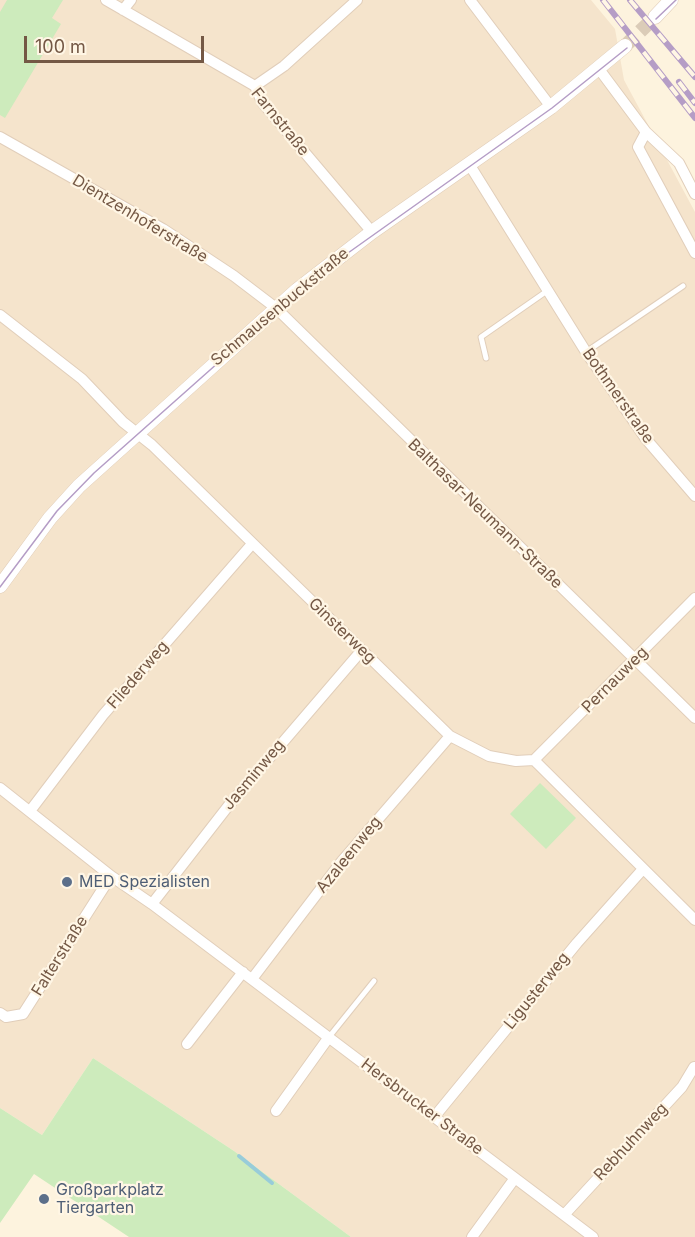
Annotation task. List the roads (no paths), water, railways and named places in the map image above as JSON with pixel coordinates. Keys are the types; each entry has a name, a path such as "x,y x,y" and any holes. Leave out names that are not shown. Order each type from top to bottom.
{"street":[{"name":"Farnstraße","path":"106,0 255,87 262,102 372,232"},
{"path":"123,10 131,0"},
{"path":"255,87 284,66 357,0"},
{"path":"470,0 486,17 551,107"},
{"path":"655,17 671,0"},
{"name":"Schmausenbuckstraße","path":"0,586 57,509 136,434 276,308 318,272 372,232 551,107 625,46"},
{"path":"599,69 646,132 679,163 695,194"},
{"path":"646,132 638,147 695,253"},
{"name":"Dientzenhoferstraße","path":"0,137 163,228 234,276 276,308"},
{"name":"Bothmerstraße","path":"469,164 586,352 646,439 695,496"},
{"name":"Balthasar-Neumann-Straße","path":"276,308 695,718"},
{"name":"Ginsterweg","path":"0,315 67,366 136,434 152,445 450,736 489,756 516,761 534,760"},
{"name":"Fliederweg","path":"30,811 103,716 252,544"},
{"name":"Pernauweg","path":"534,760 636,661 695,598"},
{"name":"Jasminweg","path":"152,904 228,805 362,650"},
{"name":"Azaleenweg","path":"248,975 450,736"},
{"path":"534,760 695,920"},
{"name":"Hersbrucker Straße","path":"0,788 111,876 248,975 593,1237"},
{"name":"Ligusterweg","path":"435,1116 577,943 644,869"},
{"name":"Falterstraße","path":"0,1013 6,1017 23,1014 111,876"},
{"path":"187,1044 248,975"},
{"path":"276,1111 329,1037"},
{"name":"Rebhuhnweg","path":"564,1215 682,1087 694,1067"},
{"path":"472,1237 515,1178"}],"lane":[{"path":"679,163 695,180"},
{"path":"586,352 683,286"},
{"path":"486,358 481,338 547,291"},
{"path":"329,1037 374,981"}],"waterway":[{"path":"239,1156 272,1183"}],"tunnel":[{"path":"625,46 655,17"}],"tram line":[{"path":"656,19 676,0"},
{"path":"0,587 57,511 94,473 317,275 552,108 627,48"}],"railway":[{"path":"603,0 695,118"},
{"path":"630,0 695,77"},
{"path":"679,82 695,103"}],"place":[{"name":"MED Spezialisten","path":"67,882"},
{"name":"Großparkplatz Tiergarten","path":"44,1199"}]}
